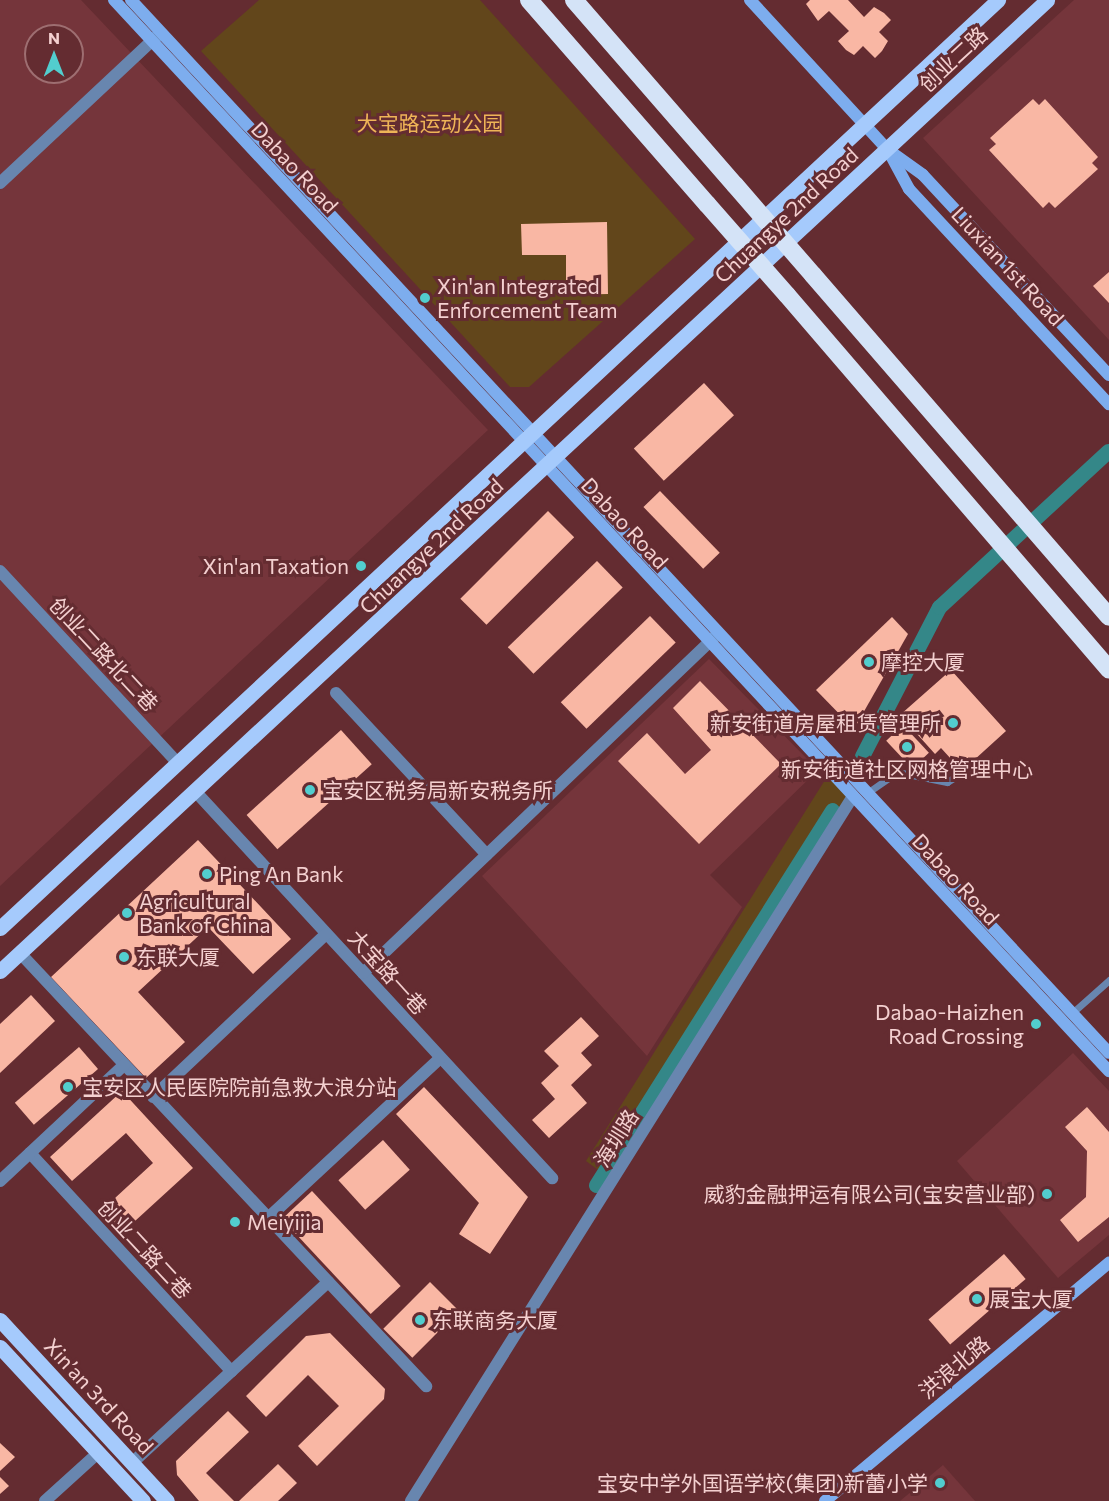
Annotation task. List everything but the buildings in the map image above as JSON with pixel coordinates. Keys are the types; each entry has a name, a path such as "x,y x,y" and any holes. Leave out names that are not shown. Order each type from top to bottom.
{"highway":[{"path":"529,0 1109,669"},
{"path":"574,0 1109,617"}],"main road":[{"name":"Dabao Road","path":"114,0 156,37 714,638 853,796 1109,1071"},
{"name":"Dabao Road","path":"131,0 156,37"},
{"name":"创业二路","path":"865,124 998,0"},
{"name":"创业二路","path":"888,148 1047,0"},
{"name":"Liuxian 1st Road","path":"757,2 865,124 888,148 923,175 1109,375"},
{"name":"Chuangye 2nd Road","path":"0,928 529,439 865,124"},
{"name":"Liuxian 1st Road","path":"888,148 909,189 1109,404"},
{"name":"Chuangye 2nd Road","path":"0,971 551,463 888,148"},
{"name":"Dabao Road","path":"714,638 867,793 1109,1053"},
{"name":"洪浪北路","path":"825,1501 1109,1263"},
{"name":"Xin’an 3rd Road","path":"0,1320 167,1501"},
{"name":"Xin’an 3rd Road","path":"0,1347 143,1501"}],"street":[{"path":"0,183 156,37"},
{"name":"创业二路北二巷","path":"0,571 178,763"},
{"path":"363,973 714,638"},
{"path":"336,693 486,855"},
{"name":"大宝路一巷","path":"195,791 552,1178"},
{"name":"海圳路","path":"411,1501 853,796"},
{"path":"153,1097 326,934"},
{"path":"20,953 426,1386"},
{"path":"268,1218 440,1058"},
{"path":"0,1181 124,1065"},
{"name":"创业二路二巷","path":"30,1153 231,1371"},
{"path":"132,1463 328,1282"},
{"path":"45,1501 98,1453"}],"lane":[{"path":"867,793 897,772 947,782 969,768"},
{"path":"1072,1013 1109,980"}],"shaded area":[{"path":"0,0 81,0 488,430 0,886"},
{"path":"1074,0 1109,0 1109,340 923,138"},
{"path":"709,659 818,770 710,875 742,907 647,1056 482,876"},
{"name":"威豹金融押运有限公司(宝安营业部)","path":"1073,1053 1109,1091 1109,1235 1058,1278 957,1161"},
{"name":"宝安中学外国语学校(集团)新蕾小学","path":"943,1465 975,1501 900,1501"}],"green space":[{"name":"大宝路运动公园","path":"259,0 480,0 695,239 529,387 510,387 201,51"},
{"path":"830,772 853,796 616,1183 586,1161"}],"waterway":[{"path":"862,756 939,607 1108,451"},
{"path":"596,1185 832,810"}],"place":[{"name":"Xin'an Integrated Enforcement Team","path":"425,298"},
{"name":"Xin'an Taxation","path":"361,566"},
{"name":"摩控大厦","path":"869,662"},
{"name":"新安街道房屋租赁管理所","path":"953,723"},
{"name":"新安街道社区网格管理中心","path":"907,747"},
{"name":"宝安区税务局新安税务所","path":"310,790"},
{"name":"Ping An Bank","path":"207,874"},
{"name":"Agricultural Bank of China","path":"127,913"},
{"name":"东联大厦","path":"124,957"},
{"name":"Dabao-Haizhen Road Crossing","path":"1036,1024"},
{"name":"宝安区人民医院院前急救大浪分站","path":"68,1087"},
{"name":"威豹金融押运有限公司(宝安营业部)","path":"1047,1194"},
{"name":"Meiyijia","path":"235,1222"},
{"name":"展宝大厦","path":"977,1299"},
{"name":"东联商务大厦","path":"420,1320"},
{"name":"宝安中学外国语学校(集团)新蕾小学","path":"940,1483"}]}
